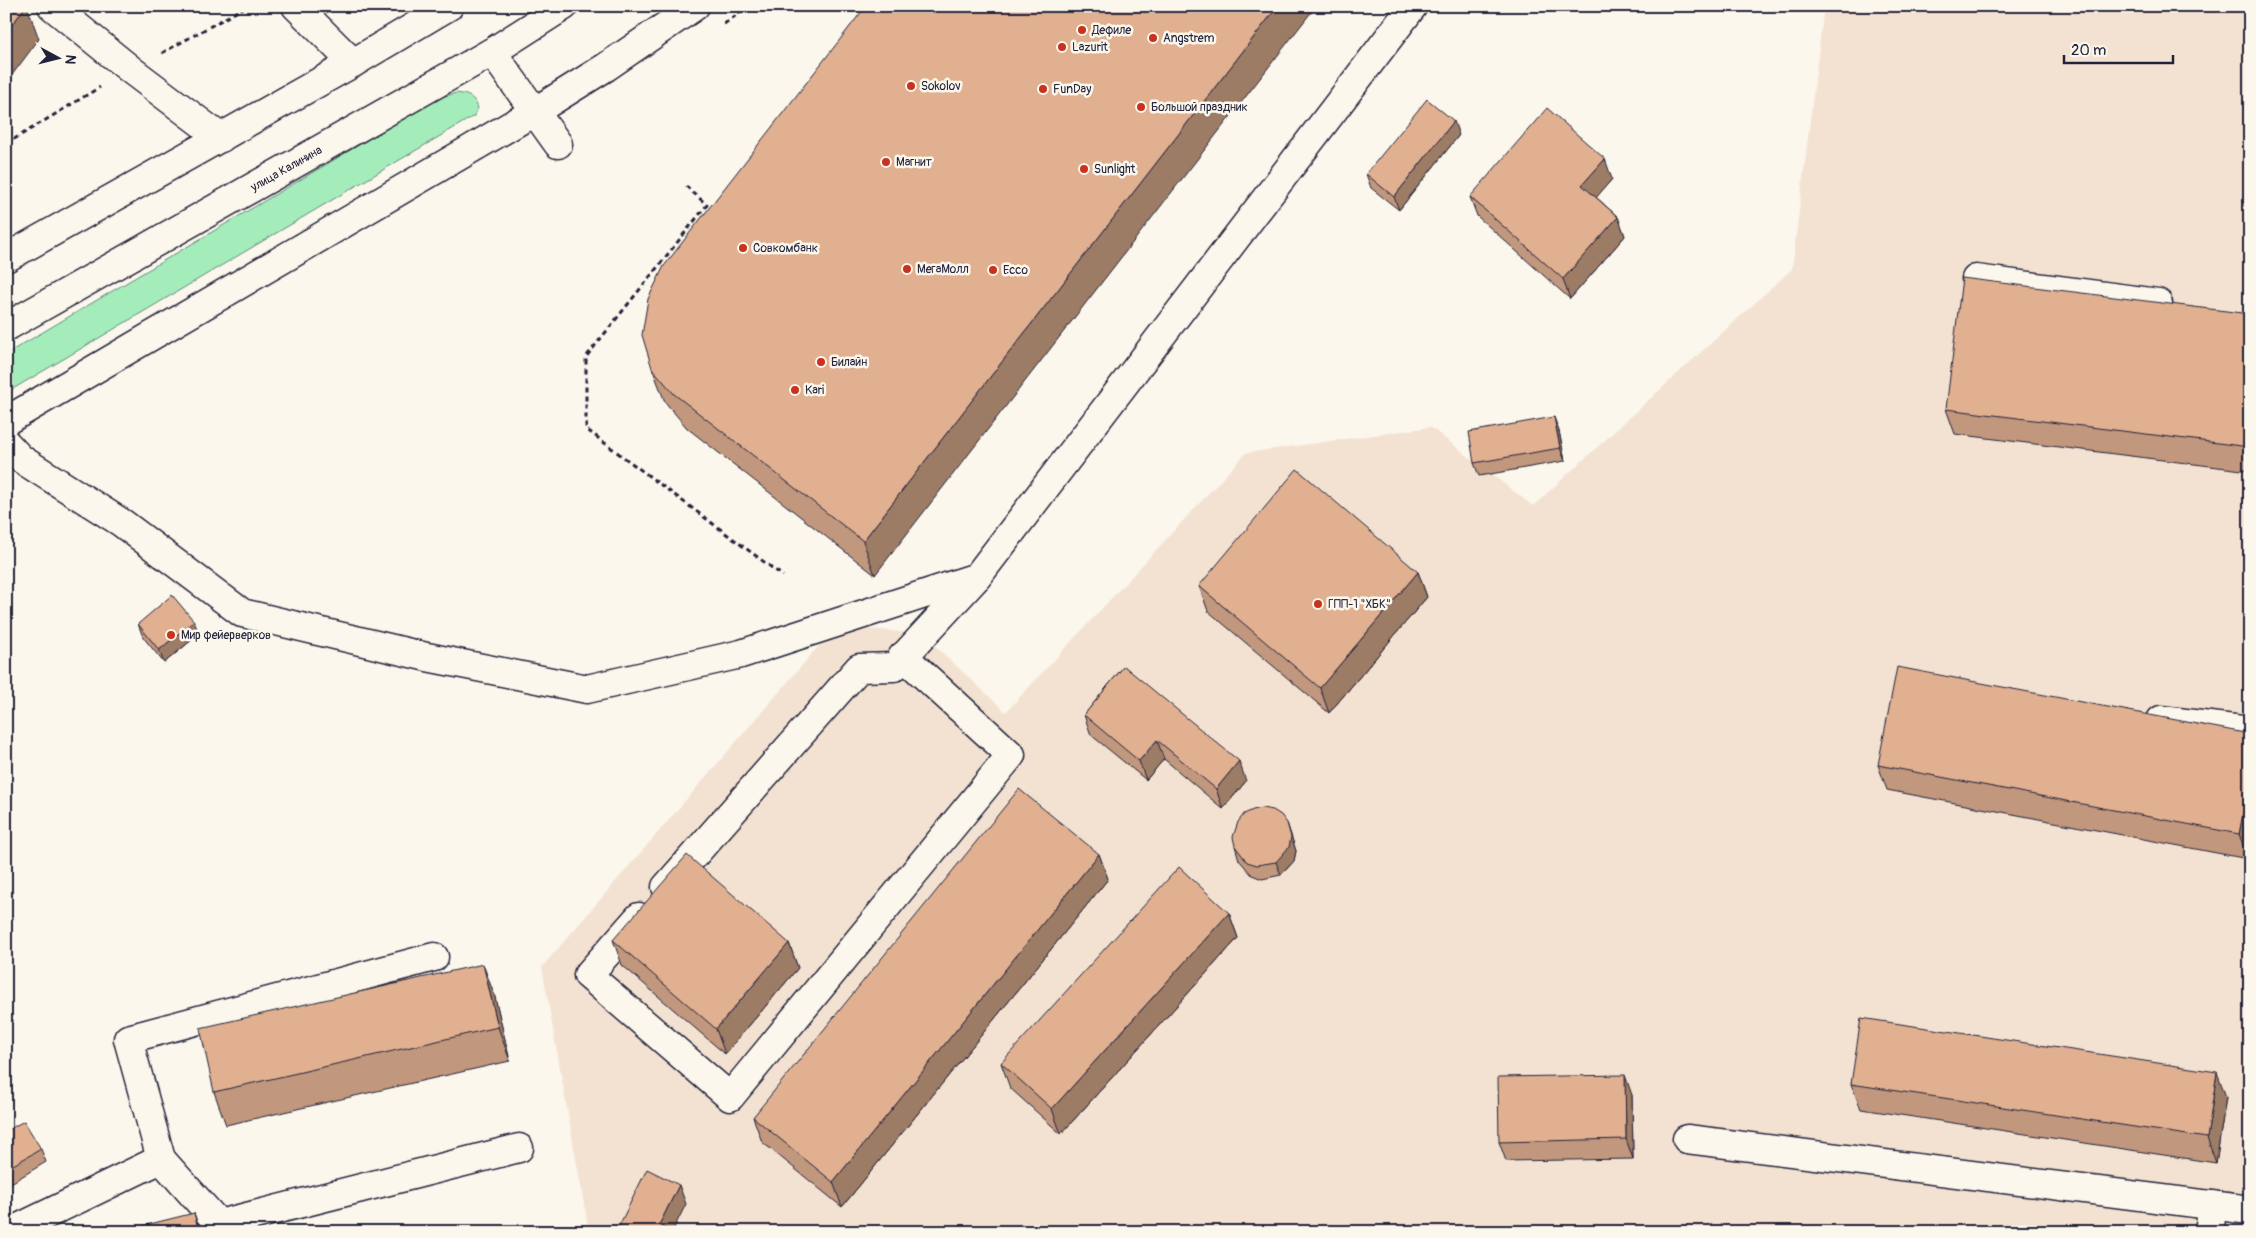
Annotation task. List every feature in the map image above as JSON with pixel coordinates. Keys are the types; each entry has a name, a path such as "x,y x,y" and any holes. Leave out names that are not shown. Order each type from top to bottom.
{"main road":[{"path":"52,6 131,70 222,138"},
{"path":"296,6 354,63"},
{"path":"8,255 222,138 354,63 449,6"},
{"name":"улица Калинина","path":"6,328 492,52 564,6"},
{"path":"6,421 534,112 606,67 695,6"},
{"path":"903,656 1011,755 730,1097 588,975 859,668 894,667 903,656 977,576 1413,6"},
{"path":"492,52 558,144"},
{"path":"1976,279 2181,306"},
{"path":"6,443 20,460 122,523 242,613 427,657 587,689 741,654 977,576"},
{"path":"2134,717 2250,731"},
{"path":"434,958 128,1039 161,1159 219,1224 519,1148"},
{"path":"1687,1139 2250,1210"},
{"path":"10,1232 161,1159"},
{"path":"2209,1232 2213,1205"}],"path":[{"path":"155,57 247,6"},
{"path":"6,144 107,83"},
{"path":"686,186 707,205 586,357 586,429 783,576"},
{"path":"699,215 706,221"}],"shaded area":[{"path":"1824,6 2250,6 2250,1232 589,1232 542,967 836,626 922,634 1006,712 1246,453 1430,427 1533,506 1792,269"}],"green space":[{"path":"457,93 467,95 475,101 478,108 474,116 6,393 6,354 440,97"}],"building":[{"path":"6,6 26,6 6,33"},
{"name":"МегаМолл","path":"866,6 1278,6 863,541 674,394 652,368 642,335 648,299 664,266"},
{"path":"1427,99 1454,121 1394,197 1366,174"},
{"path":"1547,108 1605,159 1582,185 1618,217 1563,279 1470,197"},
{"path":"1962,278 2250,314 2250,447 1946,409"},
{"path":"1554,417 1560,448 1474,463 1469,432"},
{"name":"ГПП-1 \"ХБК\"","path":"1297,469 1418,572 1320,688 1199,586"},
{"path":"172,595 194,621 159,650 138,624"},
{"path":"1124,666 1239,761 1216,789 1157,740 1139,761 1084,715"},
{"path":"1897,667 2250,734 2250,779 2239,834 1878,765"},
{"path":"1019,789 1099,854 833,1182 753,1117"},
{"path":"1262,808 1273,810 1281,815 1287,823 1291,837 1289,847 1276,862 1257,865 1247,862 1235,846 1233,837 1238,822 1244,814"},
{"path":"687,855 789,943 716,1029 613,940"},
{"path":"1179,867 1229,913 1052,1109 1001,1063"},
{"path":"483,964 498,1027 214,1092 200,1028"},
{"path":"1861,1018 2217,1072 2207,1138 1851,1084"},
{"path":"1625,1075 1626,1139 1499,1142 1498,1077"},
{"path":"24,1121 41,1149 6,1169 6,1131"},
{"path":"647,1169 679,1185 659,1225 672,1232 616,1232"},
{"path":"194,1213 199,1232 118,1232"}],"place":[{"name":"Дефиле","path":"1082,30"},
{"name":"Angstrem","path":"1153,38"},
{"name":"Lazurit","path":"1062,47"},
{"name":"Sokolov","path":"911,86"},
{"name":"FunDay","path":"1043,89"},
{"name":"Большой праздник","path":"1141,107"},
{"name":"Магнит","path":"886,162"},
{"name":"Sunlight","path":"1084,169"},
{"name":"Совкомбанк","path":"743,248"},
{"name":"МегаМолл","path":"907,269"},
{"name":"Ecco","path":"993,270"},
{"name":"Билайн","path":"821,362"},
{"name":"Kari","path":"795,390"},
{"name":"ГПП-1 \"ХБК\"","path":"1318,604"},
{"name":"Мир фейерверков","path":"171,635"}]}
